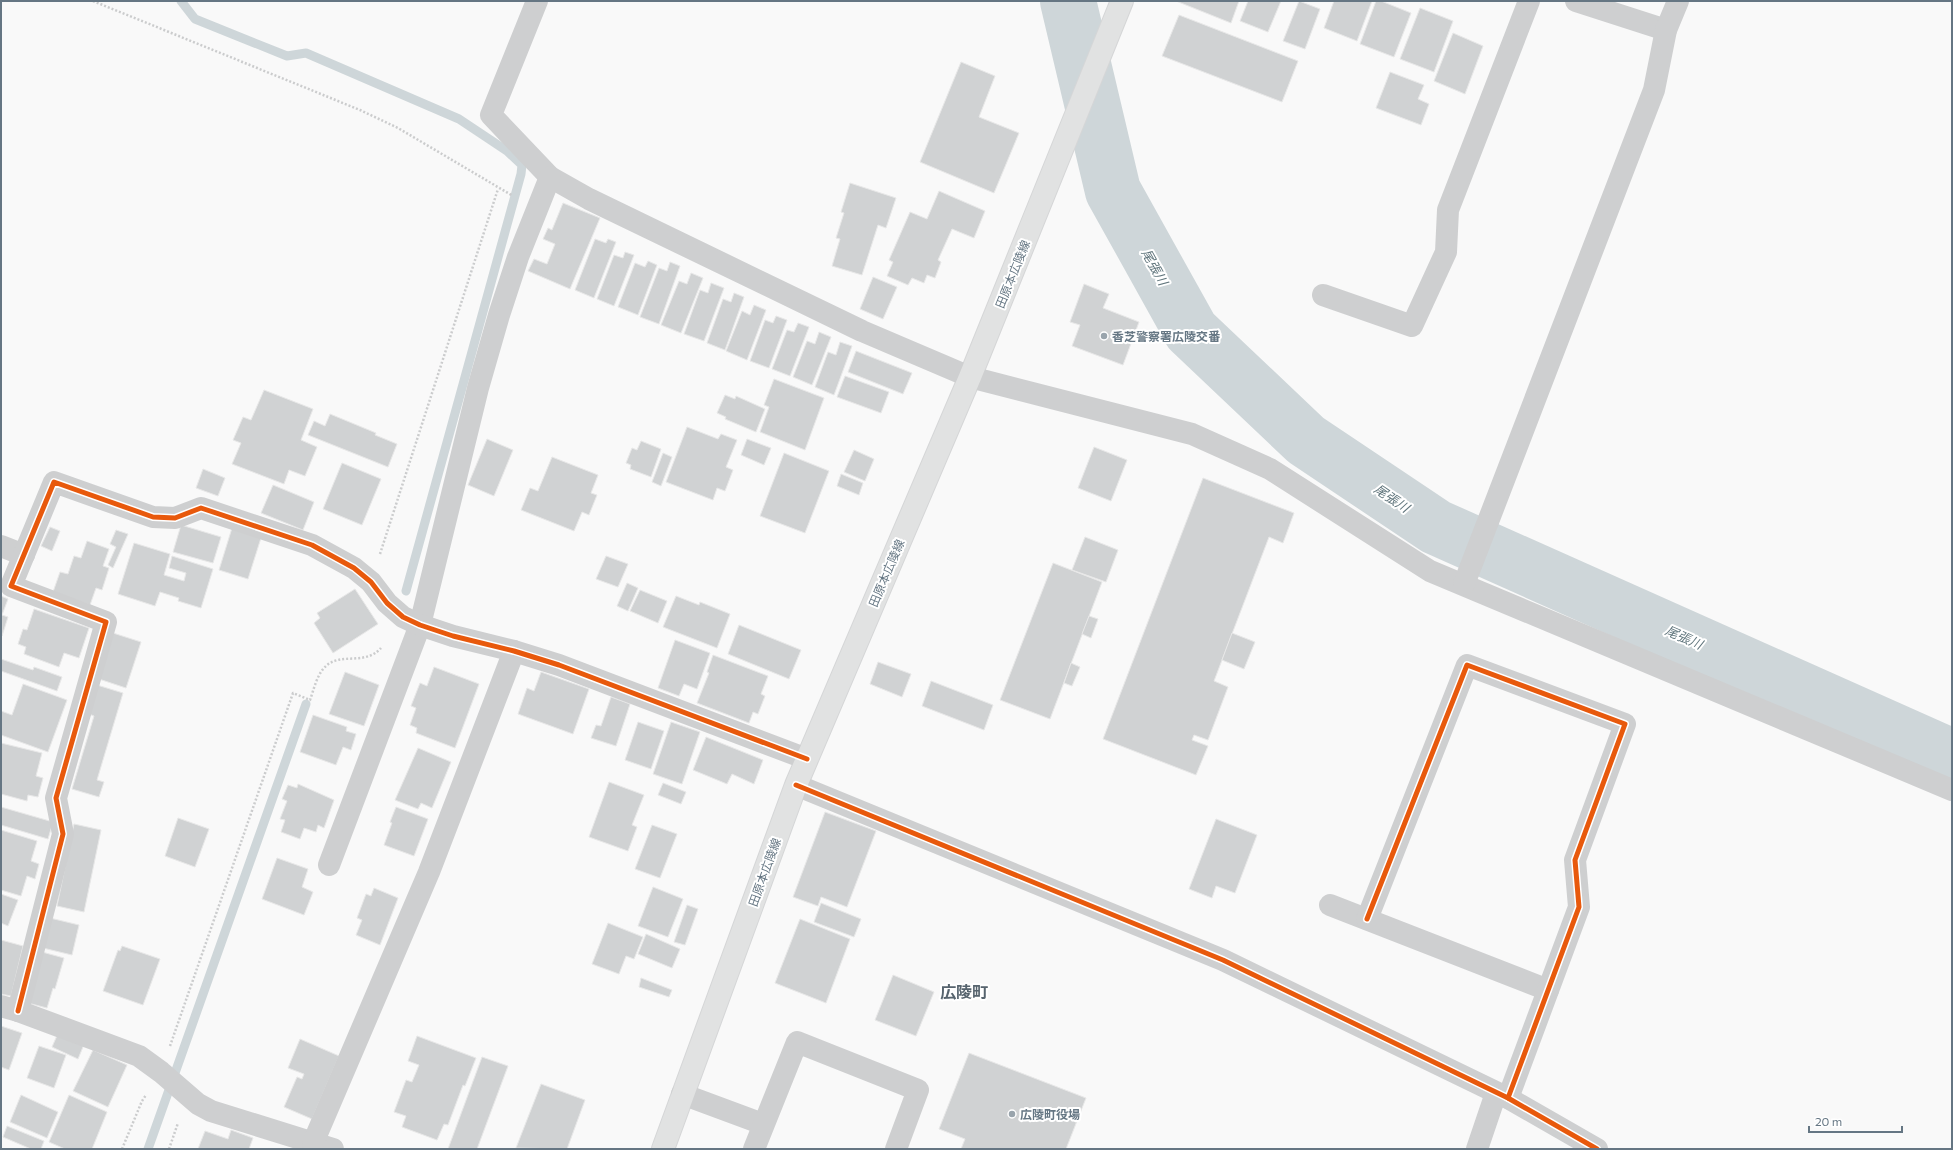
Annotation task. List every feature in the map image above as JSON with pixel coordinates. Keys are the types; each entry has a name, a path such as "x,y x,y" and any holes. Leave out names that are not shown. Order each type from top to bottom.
{"main road":[{"name":"田原本広陵線","path":"663,1149 796,784 970,377 1122,1"}],"street":[{"path":"537,1 491,115 550,177 589,199 820,310 970,377 1192,434 1270,469 1430,571 1466,578 1952,790"},
{"path":"1323,295 1412,326 1446,252 1448,210 1528,1"},
{"path":"1576,1 1666,30"},
{"path":"1466,578 1654,90 1666,30 1678,1"},
{"path":"329,865 412,621 499,315 518,257 550,177"},
{"path":"514,651 323,1146 211,1111 198,1104 161,1072 139,1056 10,1009 63,834 56,798 106,622 11,586 54,482 153,517 175,518 201,508 312,545 354,568 371,582 387,603 412,621 452,636 514,651 559,665 807,759"},
{"path":"1,546 24,555"},
{"path":"1367,919 1467,665 1625,724 1575,860 1579,907 1548,990 1477,1149"},
{"path":"796,784 1223,960 1502,1095 1597,1149"},
{"path":"1330,905 1548,990"},
{"path":"754,1149 796,1042 918,1090 896,1149"},
{"path":"682,1094 763,1124"}],"path":[{"path":"93,1 360,110 398,128 498,189 371,582"},
{"path":"122,1149 142,1101 161,1072 293,693 310,700 318,679 326,667 336,660 363,659 378,650 392,635 412,621"}],"building":[{"path":"1176,1 1239,1 1231,23"},
{"path":"1248,1 1281,1 1268,32 1240,21"},
{"path":"1299,1 1320,9 1305,49 1283,41"},
{"path":"1334,1 1372,1 1357,41 1324,28"},
{"path":"1376,1 1381,1 1411,13 1394,57 1360,44"},
{"path":"1420,8 1453,21 1434,72 1400,59"},
{"path":"1179,15 1298,61 1282,102 1162,56"},
{"path":"1453,33 1483,46 1465,94 1434,81"},
{"path":"961,62 995,76 979,117 1019,133 994,193 920,162"},
{"path":"1390,72 1424,85 1418,99 1429,104 1421,125 1376,108"},
{"path":"850,183 896,198 886,228 878,225 862,275 832,266 840,239 836,238 844,213 841,212"},
{"path":"939,191 985,211 974,238 952,229 938,260 941,262 935,278 927,275 924,283 912,278 908,285 887,276 893,262 889,260 910,212 927,219"},
{"path":"563,203 600,218 570,289 528,271 534,259 547,264 555,244 543,239 548,228 552,230"},
{"path":"595,239 606,243 608,239 616,242 594,298 575,290"},
{"path":"625,252 634,255 614,306 597,299 614,255 623,258"},
{"path":"648,261 657,265 638,315 618,307 635,263 645,267"},
{"path":"670,262 680,266 659,324 640,317 659,268 667,271"},
{"path":"691,273 703,278 681,333 661,325 679,281 687,284"},
{"path":"873,277 897,287 883,319 860,309"},
{"path":"711,283 724,288 704,341 684,334 700,290 708,293"},
{"path":"1084,284 1109,294 1103,308 1139,322 1123,365 1072,346 1080,325 1070,322"},
{"path":"734,293 744,297 725,350 707,343 723,299 731,302"},
{"path":"754,305 766,310 747,360 726,351 742,311 750,315"},
{"path":"776,316 787,320 769,368 750,361 765,320 773,323"},
{"path":"798,323 809,327 790,376 772,369 787,330 794,332"},
{"path":"819,332 831,337 812,385 793,377 807,341 815,344"},
{"path":"840,342 852,346 834,395 815,387 828,352 836,355"},
{"path":"856,351 912,373 903,394 848,372"},
{"path":"845,376 889,392 881,413 837,397"},
{"path":"774,379 824,398 805,450 760,432 769,407 764,405"},
{"path":"264,390 313,409 301,440 317,447 305,476 289,470 284,484 232,464 241,443 233,440 243,417 251,420"},
{"path":"725,395 735,399 736,396 765,409 756,432 725,419 726,417 717,413"},
{"path":"330,414 376,433 375,435 397,444 388,467 308,435 314,421 325,426"},
{"path":"687,427 718,439 721,434 737,440 726,467 733,470 725,491 717,488 713,500 666,482"},
{"path":"487,439 513,450 494,496 468,485"},
{"path":"747,439 771,448 764,465 741,455"},
{"path":"641,441 661,449 651,477 630,469 631,465 626,463 632,448 637,450"},
{"path":"1094,447 1127,460 1111,501 1078,488"},
{"path":"854,450 874,459 865,481 844,472"},
{"path":"663,453 672,457 661,486 652,482"},
{"path":"784,453 829,471 805,533 760,516"},
{"path":"552,457 598,475 591,493 597,495 589,515 582,512 574,531 521,510 530,488 538,491"},
{"path":"342,463 381,479 362,525 323,509"},
{"path":"203,469 225,478 218,496 196,488"},
{"path":"841,474 863,483 859,495 837,486"},
{"path":"1203,478 1294,513 1283,543 1269,537 1214,681 1228,687 1208,740 1194,735 1192,740 1208,746 1196,775 1103,739"},
{"path":"273,485 314,502 303,530 261,513"},
{"path":"181,525 221,537 213,563 173,552"},
{"path":"50,527 60,531 52,551 41,546"},
{"path":"232,528 261,538 248,579 219,570"},
{"path":"116,530 128,534 113,568 108,565 116,547 110,544"},
{"path":"1085,537 1118,550 1106,582 1072,570"},
{"path":"87,541 109,549 103,566 109,568 102,590 96,588 90,605 53,592 60,572 68,574 74,556 81,558"},
{"path":"134,543 170,554 164,575 184,581 186,573 169,568 172,556 213,569 201,608 178,601 179,598 160,592 155,606 118,594"},
{"path":"606,556 628,564 618,587 596,579"},
{"path":"1053,563 1102,582 1050,719 1000,700"},
{"path":"627,583 638,588 628,611 617,606"},
{"path":"355,589 378,624 333,653 314,623 320,618 317,613"},
{"path":"640,590 667,601 658,623 630,611"},
{"path":"1,596 8,599 2,615 8,617 2,636"},
{"path":"676,596 699,605 700,602 730,614 717,648 663,627"},
{"path":"34,609 89,628 79,658 64,653 59,667 24,654 26,647 18,644 23,629 27,630"},
{"path":"1089,616 1098,619 1091,638 1082,634"},
{"path":"739,625 801,650 789,679 728,654"},
{"path":"113,633 141,642 126,688 99,679"},
{"path":"1232,633 1255,642 1244,669 1222,660"},
{"path":"675,640 710,653 697,689 684,684 679,696 658,688"},
{"path":"713,655 768,676 761,694 765,696 758,714 753,712 749,723 697,703 709,673 707,672"},
{"path":"1,659 33,670 34,667 62,677 57,691 1,671"},
{"path":"878,662 911,674 902,697 870,684"},
{"path":"1071,663 1080,667 1072,686 1064,683"},
{"path":"434,667 479,684 455,748 416,733 417,728 410,725 416,708 411,706 420,683 427,686"},
{"path":"345,672 379,685 364,726 329,714"},
{"path":"541,672 589,689 573,734 518,714 527,688 534,691"},
{"path":"931,681 993,705 984,730 922,706"},
{"path":"23,684 67,700 48,752 1,735 1,711 12,715"},
{"path":"97,685 123,693 97,780 104,782 99,797 72,789 94,716 89,714"},
{"path":"611,697 630,704 616,746 591,738 596,725 601,726"},
{"path":"313,715 347,727 346,731 356,734 351,750 343,747 336,765 300,752"},
{"path":"638,722 664,731 651,769 625,760"},
{"path":"671,722 700,732 682,784 653,774"},
{"path":"706,737 763,760 754,784 732,774 727,784 693,770"},
{"path":"1,743 42,753 36,776 43,778 38,797 28,795 27,801 1,794"},
{"path":"418,748 451,762 432,808 421,803 418,809 395,800"},
{"path":"609,782 644,795 632,825 637,827 628,851 589,837"},
{"path":"663,783 686,792 681,804 658,795"},
{"path":"298,784 334,800 324,828 318,825 316,832 304,828 300,839 281,832 285,820 280,819 287,801 282,799 288,785 297,788"},
{"path":"1,807 53,822 48,839 1,825"},
{"path":"396,807 428,819 414,856 384,845 392,823 390,822"},
{"path":"825,812 876,831 847,907 821,897 818,906 793,897"},
{"path":"178,818 209,829 195,867 165,856"},
{"path":"1216,819 1257,835 1235,893 1216,886 1212,898 1189,889"},
{"path":"74,824 101,830 84,912 57,906"},
{"path":"652,825 677,834 660,878 635,869"},
{"path":"1,830 37,841 31,861 39,864 35,879 27,876 21,896 1,890"},
{"path":"277,858 308,869 302,887 313,892 304,915 262,899"},
{"path":"653,887 683,899 668,937 638,926"},
{"path":"374,888 398,898 380,945 356,935 362,920 357,918 366,894 371,896"},
{"path":"1,894 18,900 8,926 1,923"},
{"path":"821,903 861,919 854,937 814,922"},
{"path":"687,905 698,909 685,945 674,942"},
{"path":"50,918 79,925 72,955 43,948"},
{"path":"800,919 850,939 826,1003 775,983"},
{"path":"608,923 643,937 634,959 626,956 619,974 592,964"},
{"path":"646,934 680,949 672,968 638,954"},
{"path":"1,940 23,946 11,996 1,994"},
{"path":"122,946 160,959 143,1005 103,991 118,950 120,951"},
{"path":"42,952 64,958 55,989 53,988 47,1008 28,1003"},
{"path":"893,975 934,992 916,1036 875,1020"},
{"path":"641,978 672,990 669,997 639,987"},
{"path":"1,1026 22,1033 9,1070 1,1067"},
{"path":"59,1031 85,1042 78,1059 52,1047"},
{"path":"417,1036 476,1058 465,1086 463,1085 448,1125 444,1124 437,1140 402,1127 406,1116 394,1112 406,1080 412,1082 419,1065 408,1061"},
{"path":"300,1039 339,1056 312,1119 284,1107 297,1077 302,1079 304,1074 288,1068"},
{"path":"39,1046 66,1055 54,1088 27,1078"},
{"path":"93,1050 127,1065 108,1107 73,1091"},
{"name":"広陵町役場","path":"969,1053 1086,1098 1066,1149 961,1149 965,1139 939,1129"},
{"path":"482,1057 508,1066 477,1149 448,1149"},
{"path":"541,1084 585,1100 567,1149 516,1148"},
{"path":"21,1095 58,1112 47,1138 10,1122"},
{"path":"69,1095 107,1112 92,1149 65,1149 49,1142"},
{"path":"7,1126 44,1141 41,1149 31,1149 3,1137"},
{"path":"231,1130 253,1138 249,1149 198,1149 205,1131 228,1139"}],"waterway":[{"path":"181,1 195,19 287,56 306,53 459,119 507,151 522,165 521,174 406,591"},
{"name":"尾張川","path":"1068,1 1113,191 1191,331 1306,440 1436,527 1952,757"},
{"path":"148,1149 306,704"}],"cycle path":[{"path":"18,1011 63,834 56,798 106,622 11,586 54,482 153,517 175,518 201,508 312,545 354,568 371,582 387,603 403,617 420,625 453,636 514,651 559,665 807,759"},
{"path":"1367,919 1467,665 1625,724 1575,860 1579,907 1508,1098"},
{"path":"796,785 1223,960 1508,1098 1597,1149"}],"place":[{"name":"香芝警察署広陵交番","path":"1104,336"},
{"name":"広陵町役場","path":"1012,1114"}],"district":[{"name":"広陵町","path":"964,991"}]}
